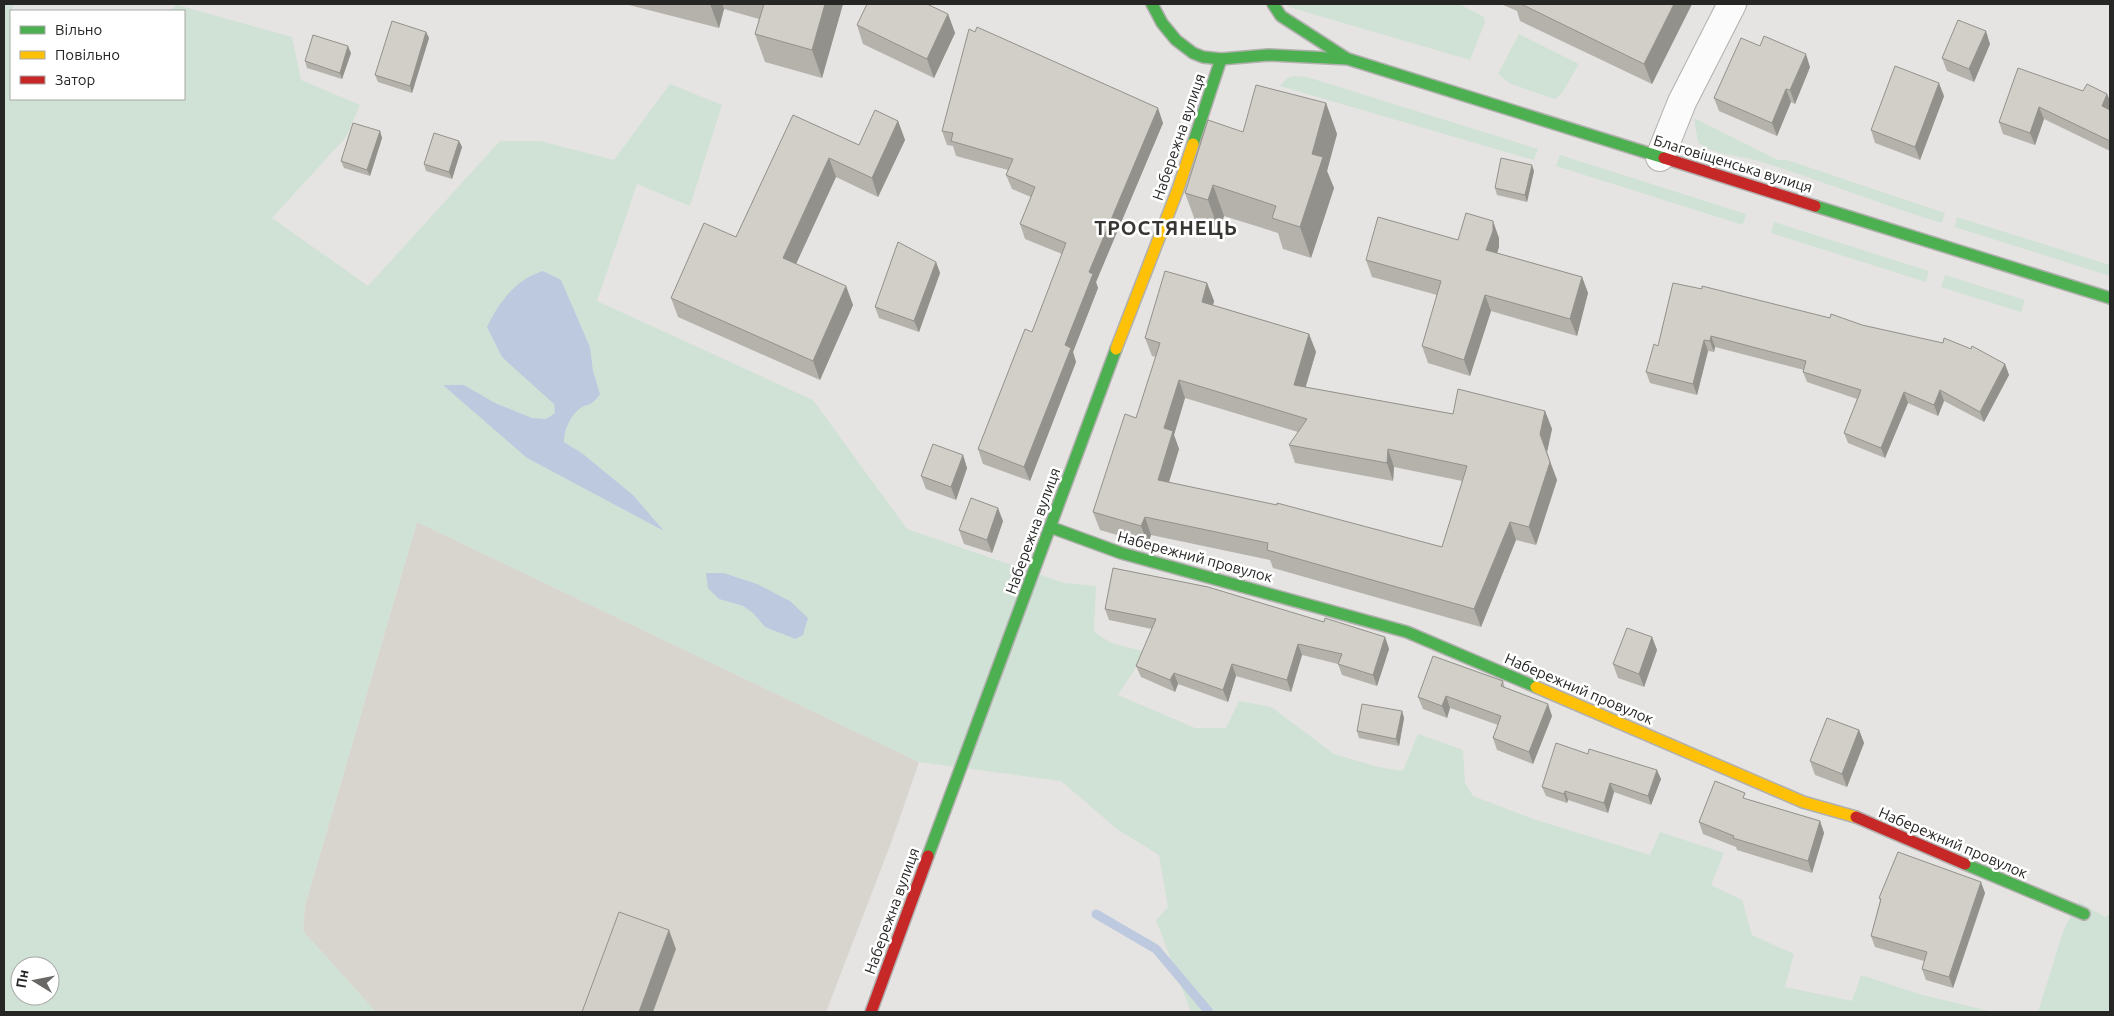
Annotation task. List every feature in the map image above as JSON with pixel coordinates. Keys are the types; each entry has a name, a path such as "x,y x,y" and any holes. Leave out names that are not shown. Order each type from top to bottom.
{"main road":[{"name":"Благовіщенська вулиця","path":"1152,4 1161,24 1174,40 1201,56 1221,59 1267,55 1348,59 2110,298"},
{"name":"Благовіщенська вулиця","path":"1272,4 1281,16 1348,59"},
{"path":"1281,16 1283,29"},
{"path":"1267,55 1279,43"},
{"name":"Набережна вулиця","path":"871,1012 1050,527 1178,189 1221,59"},
{"name":"Набережний провулок","path":"1050,527 1079,541 1251,589 1343,611 1407,632 1803,802 1843,812 2084,914"}],"street":[{"path":"1660,157 1682,102 1732,4"}],"shaded area":[{"path":"417,522 919,762 891,843 826,1012 376,1012 303,931 305,906"}],"green space":[{"path":"4,4 14,4 12,10 10,10 10,100 185,100 185,10 170,10 177,5 292,37 301,80 360,105 346,137 272,218 368,286 500,141 540,141 614,160 670,84 722,105 690,206 637,184 597,301 813,400 907,529 1064,583 1096,586 1094,632 1111,643 1143,651 1135,669 1118,695 1195,728 1226,728 1239,701 1271,707 1334,754 1378,767 1403,771 1418,734 1463,750 1465,783 1473,796 1533,819 1650,855 1660,832 1724,853 1711,885 1742,900 1752,935 1794,954 1785,987 1852,1001 1861,975 1919,994 1993,1012 1191,1012 1156,920 1168,907 1159,855 1117,829 1061,781 919,762 417,522 305,906 303,931 376,1012 4,1012","holes":["561,280 590,347 593,371 600,394 594,402 578,410 572,417 566,429 564,442 583,454 633,495 662,530 527,458 444,385 464,385 495,403 532,418 546,419 555,413 554,404 539,388","706,573 738,577 790,601 795,639 765,627 753,613 742,606 719,599"]},
{"path":"1287,4 1459,4 1484,17 1485,22 1470,60 1289,7"},
{"path":"1519,34 1579,64 1562,93 1555,99 1511,84 1498,74"},
{"path":"1293,76 1307,77 1538,149 1534,160 1280,86 1286,79"},
{"path":"1694,118 1778,160 1787,160 1945,213 1942,223 1779,167 1711,150 1698,142"},
{"path":"1560,155 1746,214 1743,225 1556,166"},
{"path":"1957,217 2110,265 2110,276 1955,227"},
{"path":"1774,222 1929,271 1926,282 1771,233"},
{"path":"1945,275 2025,300 2021,312 1941,287"},
{"path":"2079,902 2105,917 2110,914 2110,1012 2038,1012 2064,929"}],"water":[{"path":"543,271 561,280 590,347 593,371 600,394 594,402 578,410 572,417 566,429 564,442 583,454 633,495 664,531 527,458 443,385 464,385 495,403 532,418 546,419 555,413 554,404 502,357 487,327 509,293 525,280"},
{"path":"706,573 724,573 757,584 790,601 808,618 803,635 795,639 765,627 753,613 743,606 719,599 708,588"}],"building":[{"path":"764,4 825,4 812,50 755,34"},
{"path":"867,4 927,4 948,14 927,59 857,25"},
{"path":"1521,4 1674,4 1644,64"},
{"path":"1958,20 1986,31 1969,69 1942,58"},
{"path":"392,21 426,32 410,86 375,75"},
{"path":"977,27 1158,108 1089,272 1093,274 1065,345 1071,348 1024,467 978,449 1025,329 1032,332 1066,243 1020,224 1035,187 1006,175 1013,159 951,141 953,133 942,131 969,29 975,32"},
{"path":"313,35 348,46 340,73 305,61"},
{"path":"1764,36 1806,54 1790,90 1786,89 1772,123 1714,98 1741,38 1760,46"},
{"path":"1895,66 1939,83 1915,147 1871,130"},
{"path":"2018,68 2083,91 2087,84 2107,94 2102,106 2110,110 2110,141 2039,107 2030,133 1999,122"},
{"path":"1256,85 1326,103 1312,154 1323,157 1300,227 1272,218 1276,206 1213,185 1208,200 1185,193 1208,120 1243,132"},
{"path":"875,110 898,121 872,178 829,158 783,258 846,286 813,361 671,298 704,223 736,237 793,115 859,145"},
{"path":"353,123 380,131 367,170 341,161"},
{"path":"434,133 459,141 449,172 424,164"},
{"path":"1501,158 1532,165 1525,195 1495,188"},
{"path":"1466,213 1493,221 1493,231 1486,250 1582,277 1570,319 1485,295 1464,360 1422,346 1441,281 1366,260 1378,217 1458,240"},
{"path":"898,242 936,262 914,321 875,307"},
{"path":"1165,271 1207,283 1202,302 1309,334 1294,385 1453,414 1458,389 1545,411 1540,434 1550,462 1529,527 1510,522 1474,609 1267,550 1268,543 1145,517 1141,526 1093,512 1125,414 1136,418 1160,343 1145,338","holes":["1179,380 1307,419 1289,445 1387,463 1388,449 1467,466 1442,547 1277,503 1277,505 1158,480 1173,431 1164,428"]},
{"path":"1673,283 1702,289 1702,286 1830,318 1831,314 1862,325 1943,343 1944,338 1971,349 1972,346 2005,364 1980,412 1940,390 1934,405 1904,392 1881,448 1844,433 1861,390 1803,372 1806,361 1711,336 1710,341 1704,340 1693,384 1646,372 1654,344 1658,346"},
{"path":"933,444 963,455 951,487 921,476"},
{"path":"971,498 998,508 987,540 959,530"},
{"path":"1113,568 1208,587 1324,622 1325,618 1385,637 1373,675 1338,664 1342,654 1298,644 1287,680 1232,664 1223,690 1174,673 1170,680 1136,666 1156,619 1105,609"},
{"path":"1627,628 1652,637 1639,674 1613,664"},
{"path":"1433,656 1503,681 1501,686 1548,704 1529,752 1493,738 1501,716 1446,696 1442,706 1418,697"},
{"path":"1362,704 1402,711 1396,739 1357,731"},
{"path":"1827,718 1859,730 1842,774 1810,761"},
{"path":"1556,743 1588,754 1589,749 1657,770 1648,796 1610,783 1604,803 1565,791 1564,794 1542,787"},
{"path":"1715,781 1745,793 1743,798 1820,821 1808,861 1733,838 1734,836 1699,822"},
{"path":"1898,852 1981,882 1949,977 1922,969 1927,952 1871,936 1881,899 1879,898"},
{"path":"619,912 669,930 639,1012 582,1012"}],"waterway":[{"path":"1096,914 1156,949 1209,1012"}],"traffic: fast":[{"path":"1152,4 1162,23 1176,40 1193,53 1203,57 1221,59 1268,55 1348,59 1664,158"},
{"path":"1273,4 1281,16 1346,58"},
{"path":"1193,144 1221,59"},
{"path":"1815,206 2110,298"},
{"path":"928,856 1116,349"},
{"path":"1050,527 1121,553 1407,632 1536,687"},
{"path":"1965,864 2084,914"}],"traffic: slow":[{"path":"1116,349 1178,189 1193,144"},
{"path":"1536,687 1803,802 1856,817"}],"traffic: jam":[{"path":"1664,158 1815,206"},
{"path":"1856,817 1965,864"},
{"path":"871,1012 928,856"}],"district":[{"name":"ТРОСТЯНЕЦЬ","path":"1166,228"}]}
